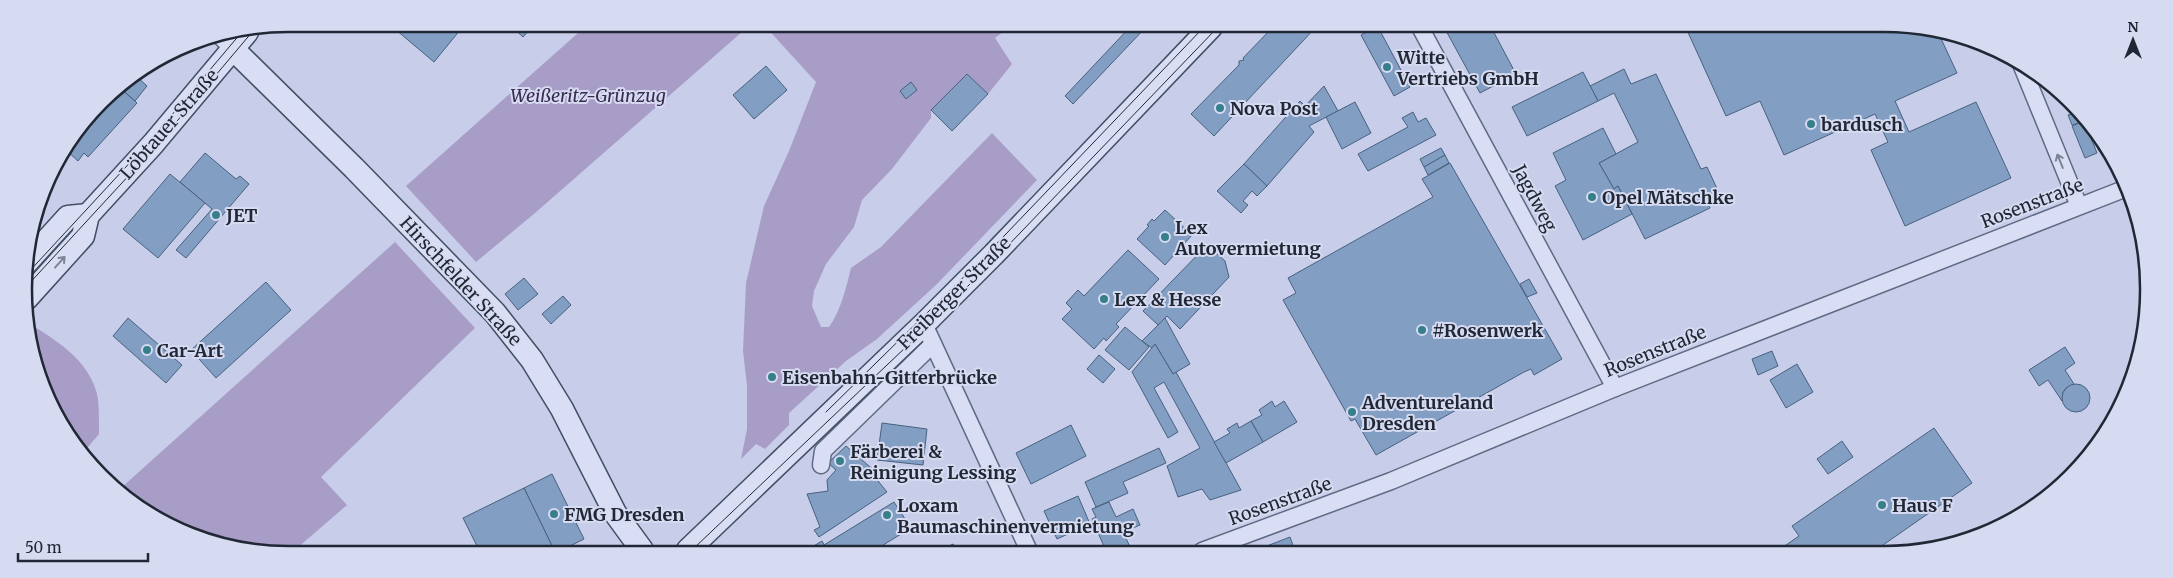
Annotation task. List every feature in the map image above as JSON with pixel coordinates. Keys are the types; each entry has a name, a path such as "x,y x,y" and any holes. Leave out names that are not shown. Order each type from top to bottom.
{"street":[{"name":"Freiberger Straße","path":"692,546 929,334 994,254 1205,32"},
{"name":"Jagdweg","path":"1423,32 1615,388"},
{"name":"Hirschfelder Straße","path":"227,43 495,313 532,360 562,409 615,513 639,546"},
{"name":"Löbtauer Straße","path":"32,292 83,236 88,215 153,144 227,43"},
{"path":"2026,75 2079,206"},
{"name":"Rosenstraße","path":"1215,546 1390,481 1615,388 2121,190"},
{"path":"35,253 68,217 88,215"},
{"path":"821,465 823,451 929,334 1027,546"}],"green space":[{"name":"Weißeritz-Grünzug","path":"579,32 742,32 535,213 476,262 406,186"},
{"path":"770,32 1003,32 995,38 1012,64 988,94 967,74 931,110 931,118 892,169 862,200 854,227 826,264 814,291 812,306 821,327 829,327 837,313 843,299 851,268 881,247 992,133 1037,180 936,285 877,339 846,361 789,413 789,425 765,449 756,444 741,459 747,429 747,386 743,351 746,283 764,206 789,151 816,82"},
{"path":"395,242 475,328 321,477 347,505 299,546 239,541 207,532 161,511 124,485"},
{"path":"36,328 64,347 89,375 98,399 99,434 88,447 67,417 46,371"}],"building":[{"path":"398,32 458,32 434,62"},
{"path":"518,32 528,32 523,37"},
{"path":"1125,32 1141,32 1073,104 1065,96"},
{"path":"1268,32 1311,32 1214,136 1191,114 1239,65 1239,61 1244,60 1243,58"},
{"path":"1367,32 1381,32 1410,87 1394,96 1361,35"},
{"path":"1447,32 1494,32 1516,74 1480,93"},
{"name":"bardusch","path":"1688,32 1884,32 1934,37 1941,39 1957,73 1895,101 1909,132 1976,102 2011,178 1905,226 1871,150 1888,142 1875,114 1784,155 1760,101 1726,116"},
{"path":"766,66 787,90 754,119 733,95"},
{"path":"1624,69 1631,84 1656,74 1701,169 1707,167 1720,195 1707,202 1710,208 1645,239 1618,186 1614,189 1599,163 1638,142 1614,93 1598,101 1590,86"},
{"path":"1583,72 1598,101 1527,136 1512,107"},
{"path":"967,74 988,94 952,131 931,110"},
{"path":"141,80 147,86 135,101 125,92"},
{"path":"911,82 917,90 906,99 900,91"},
{"path":"1324,86 1338,111 1309,126 1314,132 1267,186 1244,164 1300,101 1305,106"},
{"path":"125,92 137,103 88,157 84,153 78,161 71,155 76,146 96,120"},
{"path":"1355,102 1371,133 1342,149 1326,117"},
{"path":"1413,112 1418,122 1426,118 1436,135 1368,171 1358,154 1408,127 1402,118"},
{"path":"2071,114 2079,123 2072,125 2068,115"},
{"path":"2079,123 2091,138 2097,153 2085,158 2072,126"},
{"path":"1603,128 1616,154 1599,163 1614,189 1618,186 1632,214 1583,240 1555,186 1566,180 1553,153"},
{"path":"1441,148 1445,155 1424,167 1420,159"},
{"path":"205,153 236,179 240,176 249,184 186,258 176,250 212,209 180,182"},
{"path":"1445,155 1449,163 1428,175 1424,167"},
{"name":"#Rosenwerk","path":"1450,163 1562,359 1534,375 1531,369 1524,372 1376,455 1355,419 1351,421 1283,300 1296,293 1288,278 1433,197 1422,179"},
{"path":"1244,164 1267,186 1257,196 1252,191 1243,201 1248,205 1241,213 1217,191"},
{"path":"170,174 205,203 158,258 123,229"},
{"name":"Lex Autovermietung","path":"1165,210 1192,235 1165,265 1137,239 1149,226 1147,225 1152,219 1154,221"},
{"path":"1207,245 1225,261 1229,277 1180,329 1167,316 1158,325 1143,311"},
{"name":"Lex & Hesse","path":"1128,250 1159,279 1116,324 1119,327 1106,341 1104,338 1094,349 1062,319 1072,309 1066,303 1078,290 1084,296"},
{"path":"524,278 538,294 518,310 505,294"},
{"path":"1529,279 1537,293 1527,297 1520,284"},
{"path":"266,282 291,310 216,378 191,350"},
{"path":"563,296 571,305 551,324 542,314"},
{"name":"Car-Art","path":"128,318 182,365 166,383 113,336"},
{"path":"1165,318 1190,364 1173,374 1155,344 1152,348 1142,341"},
{"path":"1125,327 1149,347 1129,370 1105,350"},
{"path":"1155,344 1173,374 1176,372 1241,490 1210,500 1202,489 1178,497 1167,466 1200,448 1164,382 1154,388 1178,432 1168,438 1132,372"},
{"path":"2065,347 2075,363 2065,370 2074,384 2063,392 2062,401 2048,380 2039,386 2029,370"},
{"path":"1772,351 1778,366 1758,375 1752,359"},
{"path":"1099,355 1115,369 1103,383 1087,369"},
{"path":"1797,364 1813,392 1786,408 1770,380"},
{"path":"2076,384 2086,388 2090,398 2086,408 2076,412 2066,408 2062,398 2066,388"},
{"path":"1272,401 1275,407 1284,401 1297,422 1263,442 1251,421 1262,415 1259,410"},
{"path":"1251,421 1263,442 1226,463 1214,442 1230,433 1227,429 1237,423 1239,428"},
{"path":"882,423 927,429 923,465 877,460"},
{"path":"1071,425 1086,456 1031,484 1016,453"},
{"name":"Haus F","path":"1934,428 1972,483 1882,546 1785,546 1799,536 1792,526"},
{"path":"1842,441 1853,457 1828,474 1817,459"},
{"path":"846,446 877,473 874,476 887,492 819,537 814,530 820,527 807,494 828,491 827,480 836,470 828,463"},
{"path":"1159,448 1166,463 1123,482 1128,493 1096,507 1085,482"},
{"name":"FMG Dresden","path":"552,474 584,539 570,546 552,546 524,488"},
{"path":"524,488 552,546 477,546 463,518"},
{"path":"1078,496 1090,524 1057,539 1044,511"},
{"name":"Loxam Baumaschinenvermietung","path":"894,502 911,528 882,546 824,545"},
{"path":"1109,502 1116,517 1133,509 1140,525 1123,532 1130,546 1104,546 1092,519 1096,517 1092,509"},
{"path":"1290,537 1293,546 1267,546"},
{"path":"822,541 825,546 814,546"}],"tram line":[{"path":"826,412 983,258 1199,32"},
{"path":"696,546 926,328 997,257 1213,32"},
{"path":"33,280 156,146 249,36"},
{"path":"34,267 149,142 237,37"}],"place":[{"name":"Witte Vertriebs GmbH","path":"1387,67"},
{"name":"Nova Post","path":"1220,108"},
{"name":"bardusch","path":"1811,124"},
{"name":"Opel Mätschke","path":"1592,197"},
{"name":"JET","path":"216,215"},
{"name":"Lex Autovermietung","path":"1165,237"},
{"name":"Lex & Hesse","path":"1104,299"},
{"name":"#Rosenwerk","path":"1422,330"},
{"name":"Car-Art","path":"147,350"},
{"name":"Eisenbahn-Gitterbrücke","path":"772,377"},
{"name":"Adventureland Dresden","path":"1352,412"},
{"name":"Färberei & Reinigung Lessing","path":"840,461"},
{"name":"Haus F","path":"1882,505"},
{"name":"FMG Dresden","path":"554,514"},
{"name":"Loxam Baumaschinenvermietung","path":"887,515"}]}
